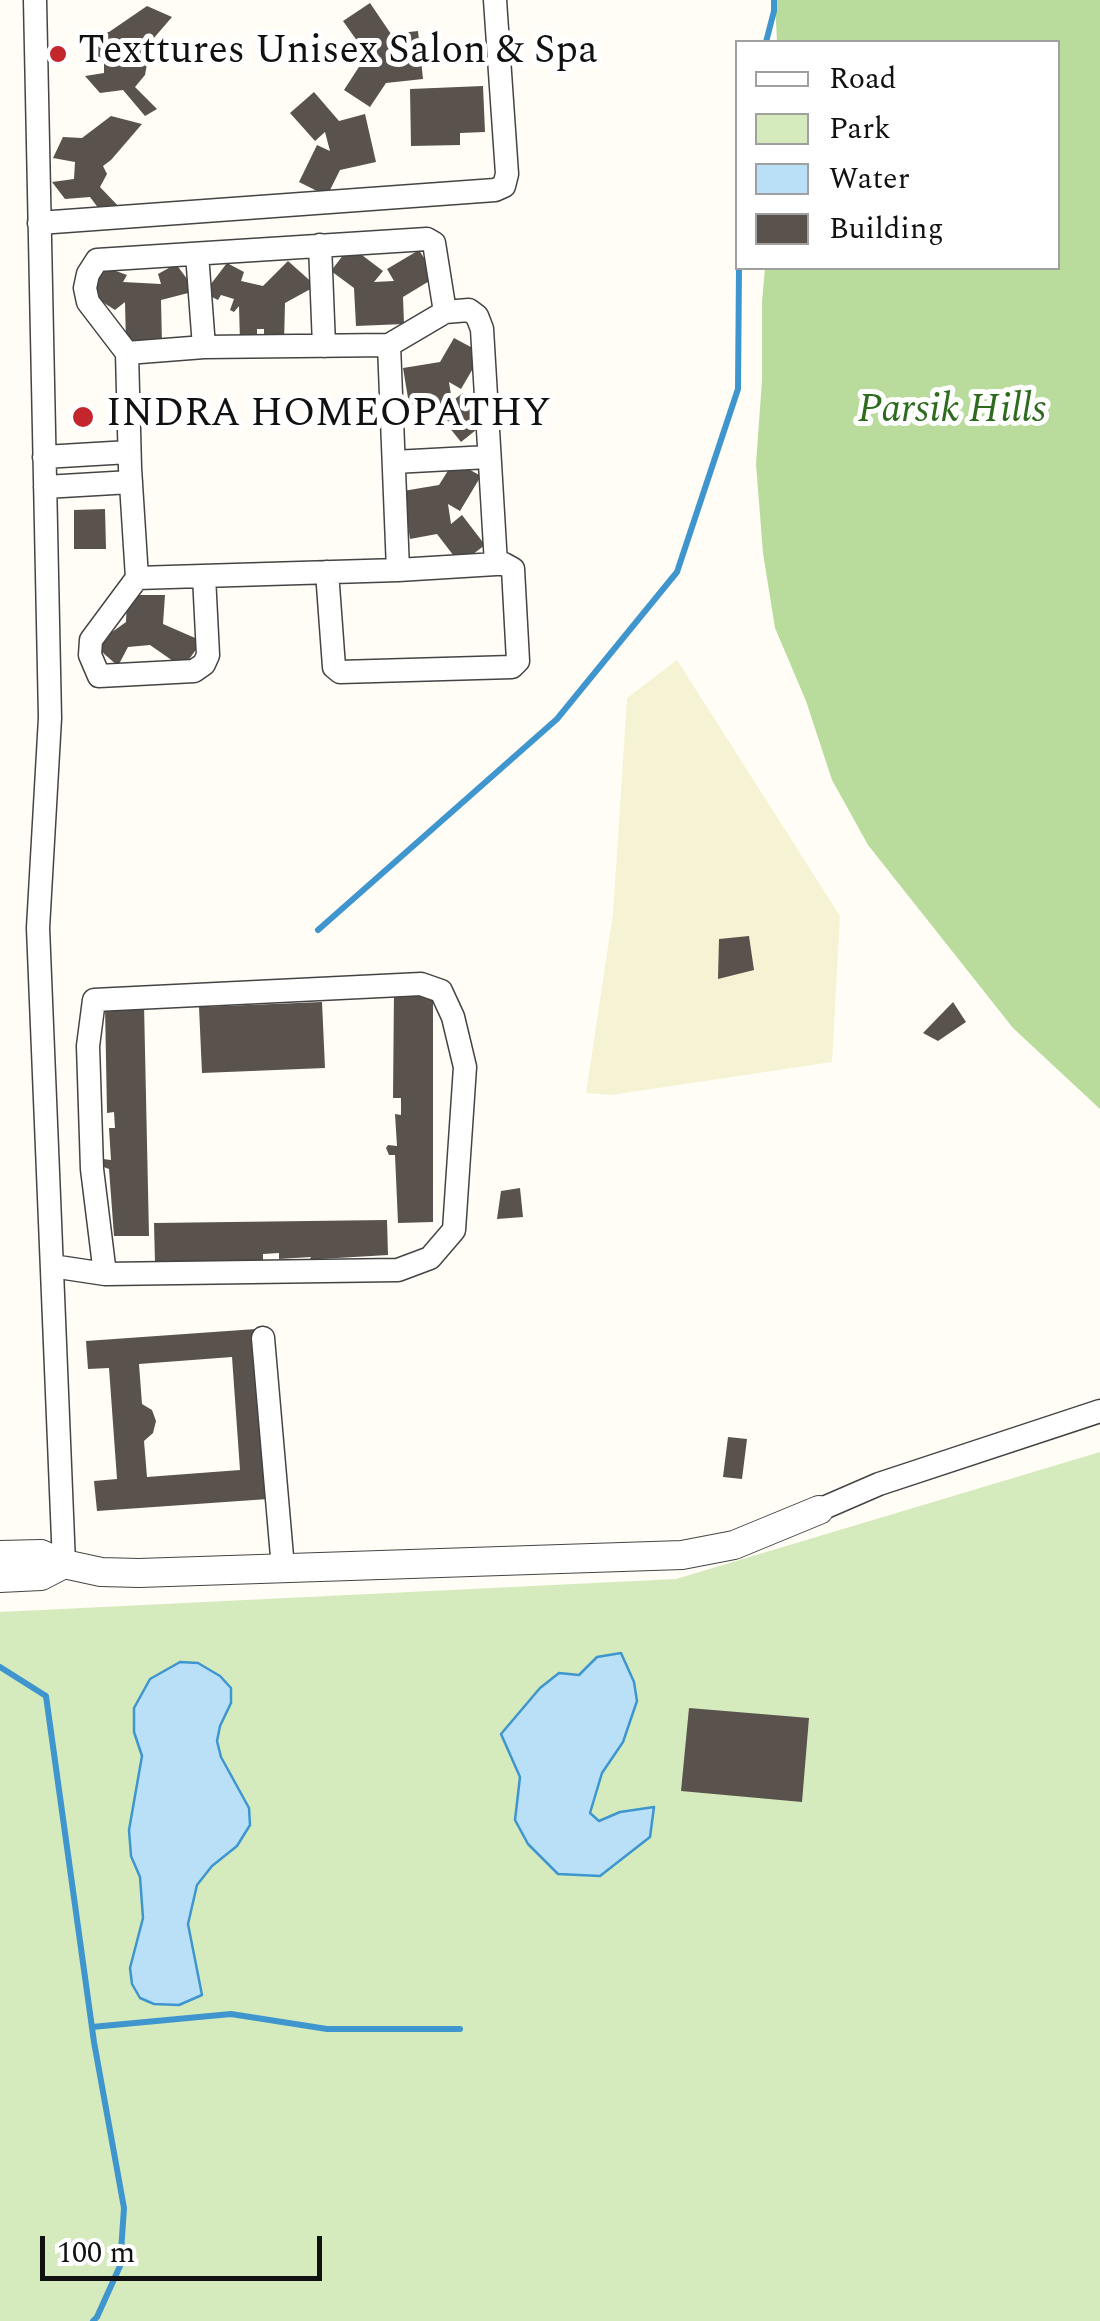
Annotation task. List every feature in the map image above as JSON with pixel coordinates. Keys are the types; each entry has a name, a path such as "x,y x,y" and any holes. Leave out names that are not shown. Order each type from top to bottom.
{"street":[{"path":"35,0 50,718 38,928 64,1564"},
{"path":"40,224 495,190 504,186 495,0"},
{"path":"204,576 208,655 204,664 194,670 99,676 90,656 91,640 137,578 128,353 88,302 88,274 97,260 427,239 437,251 445,312"},
{"path":"320,245 324,346"},
{"path":"197,254 204,347"},
{"path":"128,353 204,347 389,345 445,312 469,310 477,316 482,329 496,564"},
{"path":"389,345 398,570"},
{"path":"44,457 129,452"},
{"path":"394,462 488,457"},
{"path":"45,488 131,482"},
{"path":"137,578 504,564 512,570 518,661 512,666 340,672 334,667 326,572"},
{"path":"52,1266 105,1274 398,1270 430,1258 454,1230 465,1067 453,1018 441,991 420,984 94,1000 88,1046 92,1168 105,1274"},
{"path":"263,1338 282,1568"},
{"path":"2,1566 41,1554 101,1572 138,1573 682,1555 734,1545 880,1484 1100,1411"}],"shaded area":[{"path":"677,660 840,916 832,1062 611,1095 586,1093 613,914 627,698"}],"green space":[{"name":"Parsik Hills","path":"775,0 1100,0 1100,1109 1013,1028 868,845 832,780 806,701 775,628 763,553 756,464 765,270 1060,270 1060,40 777,40"},
{"path":"1100,1452 1100,2321 0,2321 0,1612 676,1579"}],"water":[{"path":"621,1653 634,1682 637,1701 623,1742 602,1773 590,1813 599,1821 620,1812 654,1807 650,1837 600,1876 558,1874 528,1844 515,1820 520,1777 501,1734 540,1688 559,1673 579,1675 597,1657"},
{"path":"180,1662 198,1663 231,1688 231,1703 217,1741 221,1757 249,1808 250,1825 237,1846 212,1866 197,1885 188,1924 202,1995 179,2005 154,2004 140,1998 132,1984 130,1968 143,1918 140,1877 131,1856 129,1830 142,1756 134,1732 134,1708 150,1679"}],"building":[{"path":"370,3 391,34 418,31 423,79 386,83 370,107 344,90 366,56 378,63 376,44 365,52 343,21"},
{"path":"147,6 172,17 141,53 147,64 145,75 135,87 157,109 145,116 123,90 100,93 85,76 104,73 104,62 85,57 93,32 109,32"},
{"path":"483,86 485,132 460,133 460,145 411,146 410,89"},
{"path":"314,92 339,121 365,114 376,162 340,170 327,196 299,182 317,145 330,151 325,132 315,141 290,113"},
{"path":"111,116 142,124 103,166 107,174 100,187 123,211 105,217 90,197 65,199 52,182 74,179 75,162 53,158 63,137 82,138"},
{"path":"350,246 383,271 374,282 394,281 387,269 419,250 436,277 403,297 404,324 356,326 354,288 331,271"},
{"path":"288,261 316,286 285,303 284,342 264,342 264,329 257,329 257,341 240,342 239,306 234,312 230,310 234,299 221,295 218,300 204,293 227,263 244,272 241,281 263,286"},
{"path":"176,264 196,291 161,300 162,344 126,345 125,302 115,310 90,294 105,267 127,275 123,282 161,284 158,274"},
{"path":"454,338 482,353 461,389 449,382 452,401 463,393 486,422 461,442 437,412 411,416 403,368 440,362"},
{"path":"454,461 481,476 460,511 448,504 451,524 462,515 485,545 460,564 437,534 410,539 403,491 439,485"},
{"path":"105,509 106,549 74,549 74,510"},
{"path":"127,595 165,595 163,624 202,641 183,668 150,645 128,647 118,666 94,645 126,622"},
{"path":"749,936 754,970 718,979 719,939"},
{"path":"394,991 433,991 433,1222 398,1223 395,1155 389,1155 386,1148 397,1146 395,1114 401,1115 401,1098 393,1098"},
{"path":"322,1002 325,1068 202,1073 199,1007"},
{"path":"953,1002 966,1022 938,1041 923,1033"},
{"path":"144,1004 149,1236 114,1236 109,1169 101,1166 103,1159 111,1160 109,1128 115,1128 114,1112 107,1113 105,1005"},
{"path":"520,1188 523,1217 497,1219 501,1191"},
{"path":"387,1220 388,1255 320,1259 319,1265 309,1261 311,1257 279,1259 279,1253 263,1254 263,1261 155,1263 154,1223"},
{"path":"256,1329 268,1499 97,1511 94,1481 117,1479 109,1368 88,1369 86,1341","holes":["232,1357 240,1470 147,1477 144,1441 153,1433 156,1421 152,1410 142,1404 139,1364"]},
{"path":"728,1437 747,1439 742,1479 723,1477"},
{"path":"689,1708 809,1718 802,1802 681,1791"}],"waterway":[{"path":"767,40 774,0"},
{"path":"318,930 557,719 677,572 738,389 739,270"},
{"path":"0,1667 46,1696 94,2042 124,2208 120,2266 93,2321"},
{"path":"92,2027 231,2014 327,2029 460,2029"}],"place":[{"name":"Texttures Unisex Salon & Spa","path":"58,54"},
{"name":"INDRA HOMEOPATHY","path":"83,417"}]}
